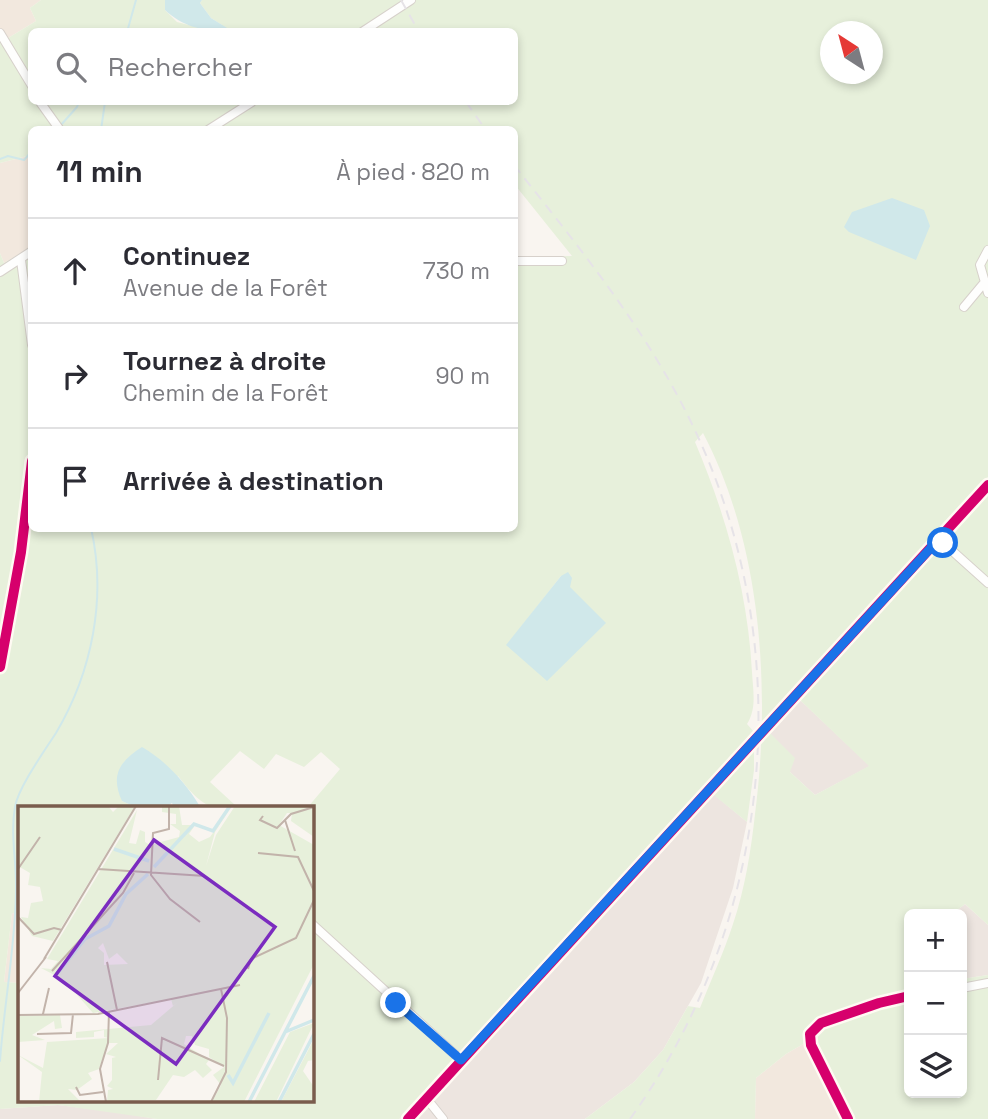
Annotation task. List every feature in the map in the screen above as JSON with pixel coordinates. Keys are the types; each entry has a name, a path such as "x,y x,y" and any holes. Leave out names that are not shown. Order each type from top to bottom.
{"street":[{"path":"368,28 411,0"},
{"path":"0,33 28,79"},
{"path":"42,105 57,126"},
{"path":"214,126 247,105"},
{"path":"988,250 980,265 988,293"},
{"path":"0,272 28,254"},
{"path":"21,260 28,314"},
{"path":"518,261 562,261"},
{"path":"964,307 984,283"},
{"path":"408,1119 988,485"},
{"path":"0,667 28,491"},
{"path":"939,539 988,583"},
{"path":"313,925 461,1060"},
{"path":"967,987 988,984"},
{"path":"848,1119 811,1045 810,1034 821,1023 904,998"},
{"path":"427,1099 443,1119"}],"shaded area":[{"path":"0,0 41,0 30,8 36,21 0,43"},
{"path":"28,156 28,249 4,263 0,253 0,163"},
{"path":"800,700 870,766 815,795 790,772 768,732"},
{"path":"705,787 747,822 733,888 701,983 663,1050 634,1082 585,1119 399,1119"},
{"path":"965,904 988,925 988,975 967,978 967,909 958,909"},
{"path":"12,913 18,914 18,983 4,982"},
{"path":"805,1043 845,1119 755,1119 756,1078"},
{"path":"58,1105 157,1119 0,1119 0,1109"}],"green space":[{"path":"41,0 165,0 165,10 177,22 201,28 28,28 28,105 518,105 518,28 220,28 222,25 211,18 200,3 202,0 988,0 988,925 965,904 958,909 904,909 904,1098 967,1098 967,978 988,975 988,1119 845,1119 805,1043 756,1078 755,1119 585,1119 634,1082 663,1050 688,1006 700,1008 733,924 749,855 760,767 762,718 757,619 750,570 738,522 723,476 703,433 695,442 734,555 750,642 754,699 747,724 754,732 754,770 747,822 704,787 399,1119 157,1119 58,1105 0,1109 0,253 4,263 28,249 28,532 518,532 518,257 572,256 518,189 518,126 28,126 28,156 0,163 0,43 36,21 30,8","holes":["561,576 570,587 507,645","800,700 869,766 815,795 790,772 795,758 769,732"]}],"water":[{"path":"165,0 202,0 200,3 211,18 227,28 198,28 180,21 165,10"},
{"path":"892,198 924,210 930,226 916,260 849,232 844,227 852,212"},
{"path":"568,572 572,578 570,587 606,623 547,681 506,645 561,576"},
{"path":"142,747 181,780 198,806 174,806 172,803 166,806 134,806 122,801 117,776 128,758"}],"waterway":[{"path":"128,28 136,0"},
{"path":"60,126 78,105"},
{"path":"102,126 105,105"},
{"path":"0,159 8,156 24,160 28,156"},
{"path":"0,1061 15,913 15,807 26,780 68,710 87,660 96,608 96,554 92,532"}],"railway":[{"path":"401,0 417,28"},
{"path":"468,105 483,126"},
{"path":"518,170 610,289 673,388 691,422 726,508 748,597 758,688 756,779 742,869 716,957 679,1040 630,1119"}],"cycle path":[{"path":"408,1119 988,485"},
{"path":"0,667 21,552 28,494"},
{"path":"848,1119 811,1045 810,1034 821,1023 904,997"}],"route":[{"path":"396,1003 461,1060 939,539 943,543"}]}
